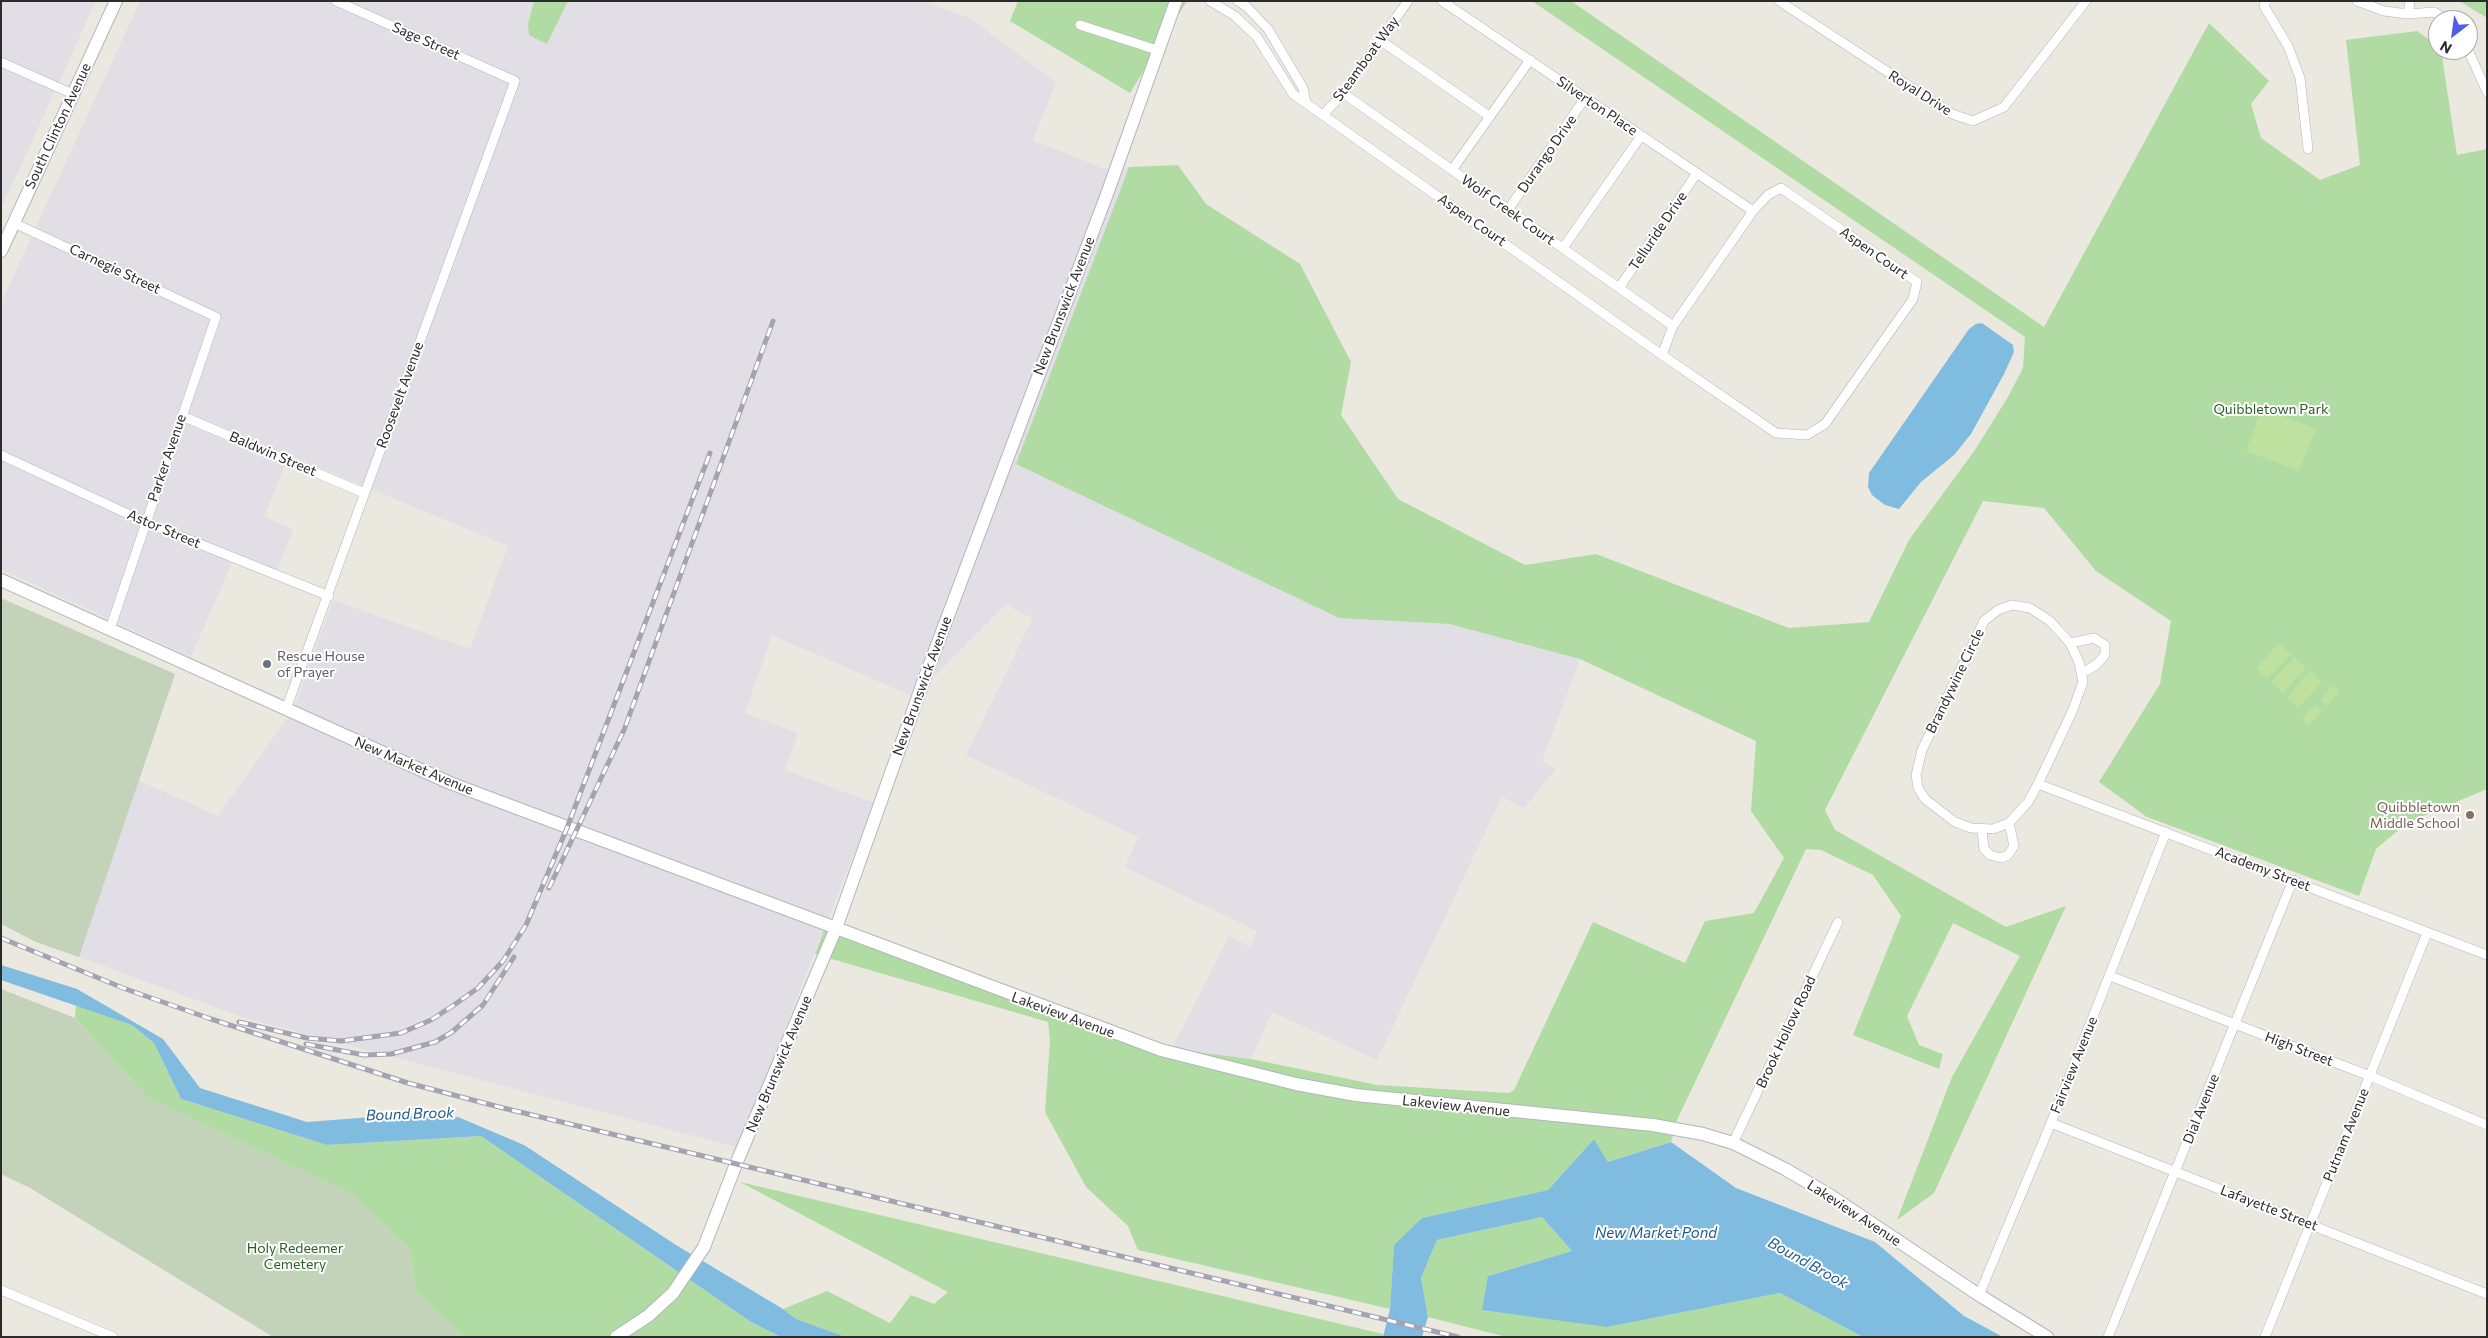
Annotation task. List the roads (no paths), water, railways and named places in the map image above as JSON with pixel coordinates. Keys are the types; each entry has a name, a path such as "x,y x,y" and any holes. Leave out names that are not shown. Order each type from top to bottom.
{"main road":[{"name":"South Clinton Avenue","path":"1,251 116,1"},
{"name":"New Brunswick Avenue","path":"616,1337 648,1316 673,1293 704,1247 736,1164 778,1069 836,928 925,677 1107,194 1176,1"},
{"name":"New Market Avenue","path":"1,580 450,783 836,928"},
{"name":"Lakeview Avenue","path":"836,928 1152,1047 1228,1068 1356,1095 1653,1125 1703,1134 1733,1143 1778,1165 1831,1196 1979,1295 2047,1337"}],"street":[{"name":"Sage Street","path":"336,1 515,82"},
{"name":"Aspen Court","path":"1210,1 1235,16 1257,37 1276,71 1293,94 1662,355 1776,432 1807,435 1825,424 1913,299 1917,282 1781,188 1768,195 1753,211 1673,326 1662,355"},
{"path":"1238,1 1247,7 1268,29 1303,88 1306,103"},
{"name":"Steamboat Way","path":"1323,115 1343,93 1408,1"},
{"name":"Silverton Place","path":"1442,1 1753,211"},
{"name":"Royal Drive","path":"1779,1 1952,114 1973,121 2004,107 2086,1"},
{"path":"2266,1 2264,6 2288,46 2300,78 2308,149"},
{"path":"2357,1 2384,12 2408,14 2428,12"},
{"path":"2408,14 2410,1"},
{"path":"1080,25 1157,50"},
{"path":"1380,40 1489,116"},
{"path":"1452,170 1530,60"},
{"path":"2473,60 2487,92"},
{"path":"1,62 73,94"},
{"name":"Roosevelt Avenue","path":"286,709 329,596 364,493 515,82"},
{"name":"Wolf Creek Court","path":"1343,93 1673,326"},
{"name":"Durango Drive","path":"1508,210 1585,98"},
{"path":"1563,248 1642,136"},
{"name":"Telluride Drive","path":"1619,288 1698,173"},
{"name":"Carnegie Street","path":"14,223 216,317"},
{"name":"Parker Avenue","path":"110,629 216,317"},
{"name":"Baldwin Street","path":"182,416 364,493"},
{"name":"Astor Street","path":"1,455 145,522 329,596"},
{"name":"Brandywine Circle","path":"1982,830 1955,822 1923,797 1916,776 1922,750 1984,621 1991,614 2012,605 2030,608 2050,621 2070,643 2082,673"},
{"path":"2009,823 2014,846 2008,855 2001,858 1990,855 1984,849 1982,830 1993,829 2009,823 2038,784 2078,698 2083,682 2082,673 2096,665 2105,655 2106,645 2094,638 2070,643"},
{"name":"Academy Street","path":"2038,784 2487,955"},
{"name":"Fairview Avenue","path":"1979,1295 2051,1123 2166,832"},
{"name":"Dial Avenue","path":"2108,1337 2236,1025 2293,880"},
{"name":"Brook Hollow Road","path":"1733,1143 1838,922"},
{"name":"Putnam Avenue","path":"2265,1337 2428,933"},
{"name":"High Street","path":"2110,976 2370,1076 2487,1125"},
{"name":"Lafayette Street","path":"2051,1123 2487,1294"},
{"path":"1,1290 94,1333 113,1337"}],"water":[{"path":"1982,323 2013,345 2014,352 2004,374 1971,434 1954,455 1921,482 1899,509 1885,505 1872,495 1868,487 1869,473 1969,329 1976,324"},
{"path":"1,965 77,989 163,1039 200,1088 307,1122 385,1116 458,1117 524,1145 676,1245 783,1309 796,1319 846,1337 781,1337 751,1322 481,1136 327,1145 181,1099 154,1043 132,1025 1,980"},
{"name":"New Market Pond","path":"1594,1139 1608,1162 1671,1142 1736,1188 1875,1242 1964,1316 2003,1337 1863,1337 1780,1293 1607,1327 1482,1310 1488,1276 1572,1251 1542,1217 1437,1240 1421,1278 1428,1317 1422,1337 1383,1337 1390,1309 1394,1245 1422,1218 1548,1190"}],"railway":[{"path":"549,888 624,730 773,321"},
{"path":"239,1022 307,1038 341,1041 401,1033 431,1020 454,1005 478,988 503,961 526,925 567,828 710,453"},
{"path":"1,938 123,988 208,1018 408,1083 503,1108 1458,1337"},
{"path":"306,1044 364,1055 391,1054 435,1042 452,1032 483,1005 514,957"}],"place":[{"name":"Rescue House of Prayer","path":"267,664"},
{"name":"Quibbletown Middle School","path":"2470,815"}],"park label":[{"name":"Quibbletown Park","path":"2271,409"},
{"name":"Holy Redeemer Cemetery","path":"295,1256"}],"water label":[{"name":"Bound Brook","path":"410,1114"},
{"name":"Bound Brook","path":"1808,1263"}]}
